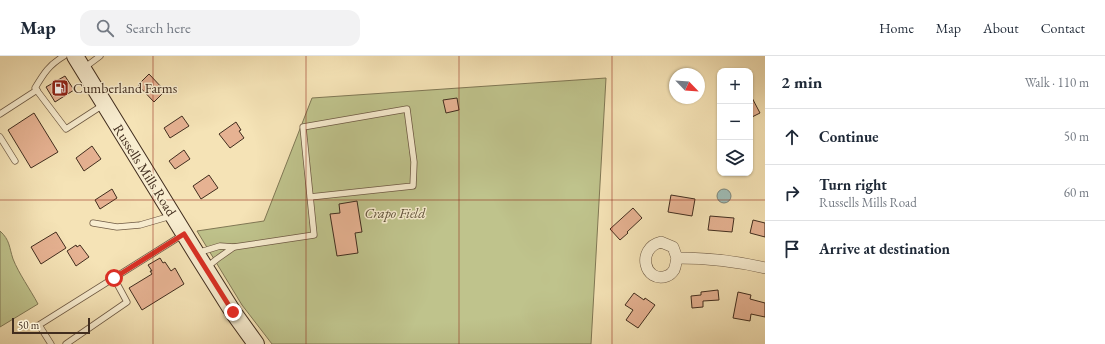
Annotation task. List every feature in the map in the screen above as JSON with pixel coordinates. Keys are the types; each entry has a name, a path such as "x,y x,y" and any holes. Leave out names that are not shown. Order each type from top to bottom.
{"main road":[{"name":"Russells Mills Road","path":"79,62 205,268 233,312 256,344"}],"street":[{"path":"677,258 698,258 740,262 765,268"}],"lane":[{"path":"64,56 53,63 45,71 35,88 66,129 104,104"},
{"path":"79,62 100,56"},
{"path":"0,114 37,90"},
{"path":"196,253 220,246 234,247 314,235 310,197 303,127 407,109 414,161 413,186 310,197"},
{"path":"0,137 15,161"},
{"path":"93,223 117,227 140,225 173,215"},
{"path":"51,344 39,325 184,234"},
{"path":"205,268 234,247"},
{"path":"66,344 127,302 114,278"}],"green space":[{"name":"Crapo Field","path":"606,78 591,344 272,344 242,305 197,231 264,221 312,98"},
{"path":"0,231 9,244 15,265 38,304 0,327"}],"water":[{"path":"721,189 727,189 731,193 731,199 727,203 721,203 717,199 717,193"}],"building":[{"path":"149,74 165,91 154,102 138,85"},
{"name":"Cumberland Farms","path":"65,76 74,90 55,102 46,87"},
{"path":"457,98 459,110 446,113 443,100"},
{"path":"753,100 760,113 753,116"},
{"path":"34,113 58,152 31,168 8,130"},
{"path":"182,116 189,126 170,138 164,128"},
{"path":"236,122 241,130 239,131 244,138 230,148 219,134"},
{"path":"92,146 101,159 84,171 76,158"},
{"path":"184,150 190,159 175,169 169,161"},
{"path":"209,175 218,188 201,199 193,186"},
{"path":"112,189 117,198 100,209 95,200"},
{"path":"671,195 695,199 692,216 668,212"},
{"path":"357,201 362,232 355,233 358,253 337,256 330,214 340,213 339,204"},
{"path":"633,208 642,218 620,240 610,229"},
{"path":"710,216 734,218 732,232 708,230"},
{"path":"753,220 765,223 765,237 750,233"},
{"path":"56,232 66,248 41,264 31,247"},
{"path":"76,245 77,247 80,245 89,257 76,266 67,251"},
{"path":"160,258 163,263 165,262 171,271 175,268 184,284 142,310 129,288 152,274 150,271 152,271 148,265"},
{"path":"718,290 719,300 703,301 703,307 692,308 691,296 701,295 701,292"},
{"path":"738,292 751,295 750,299 765,303 765,317 751,314 750,321 733,318"},
{"path":"634,293 655,305 638,328 626,320 633,310 625,305"}],"place":[{"name":"Cumberland Farms","path":"60,88"}],"route":[{"path":"114,278 184,234 233,312"}]}
